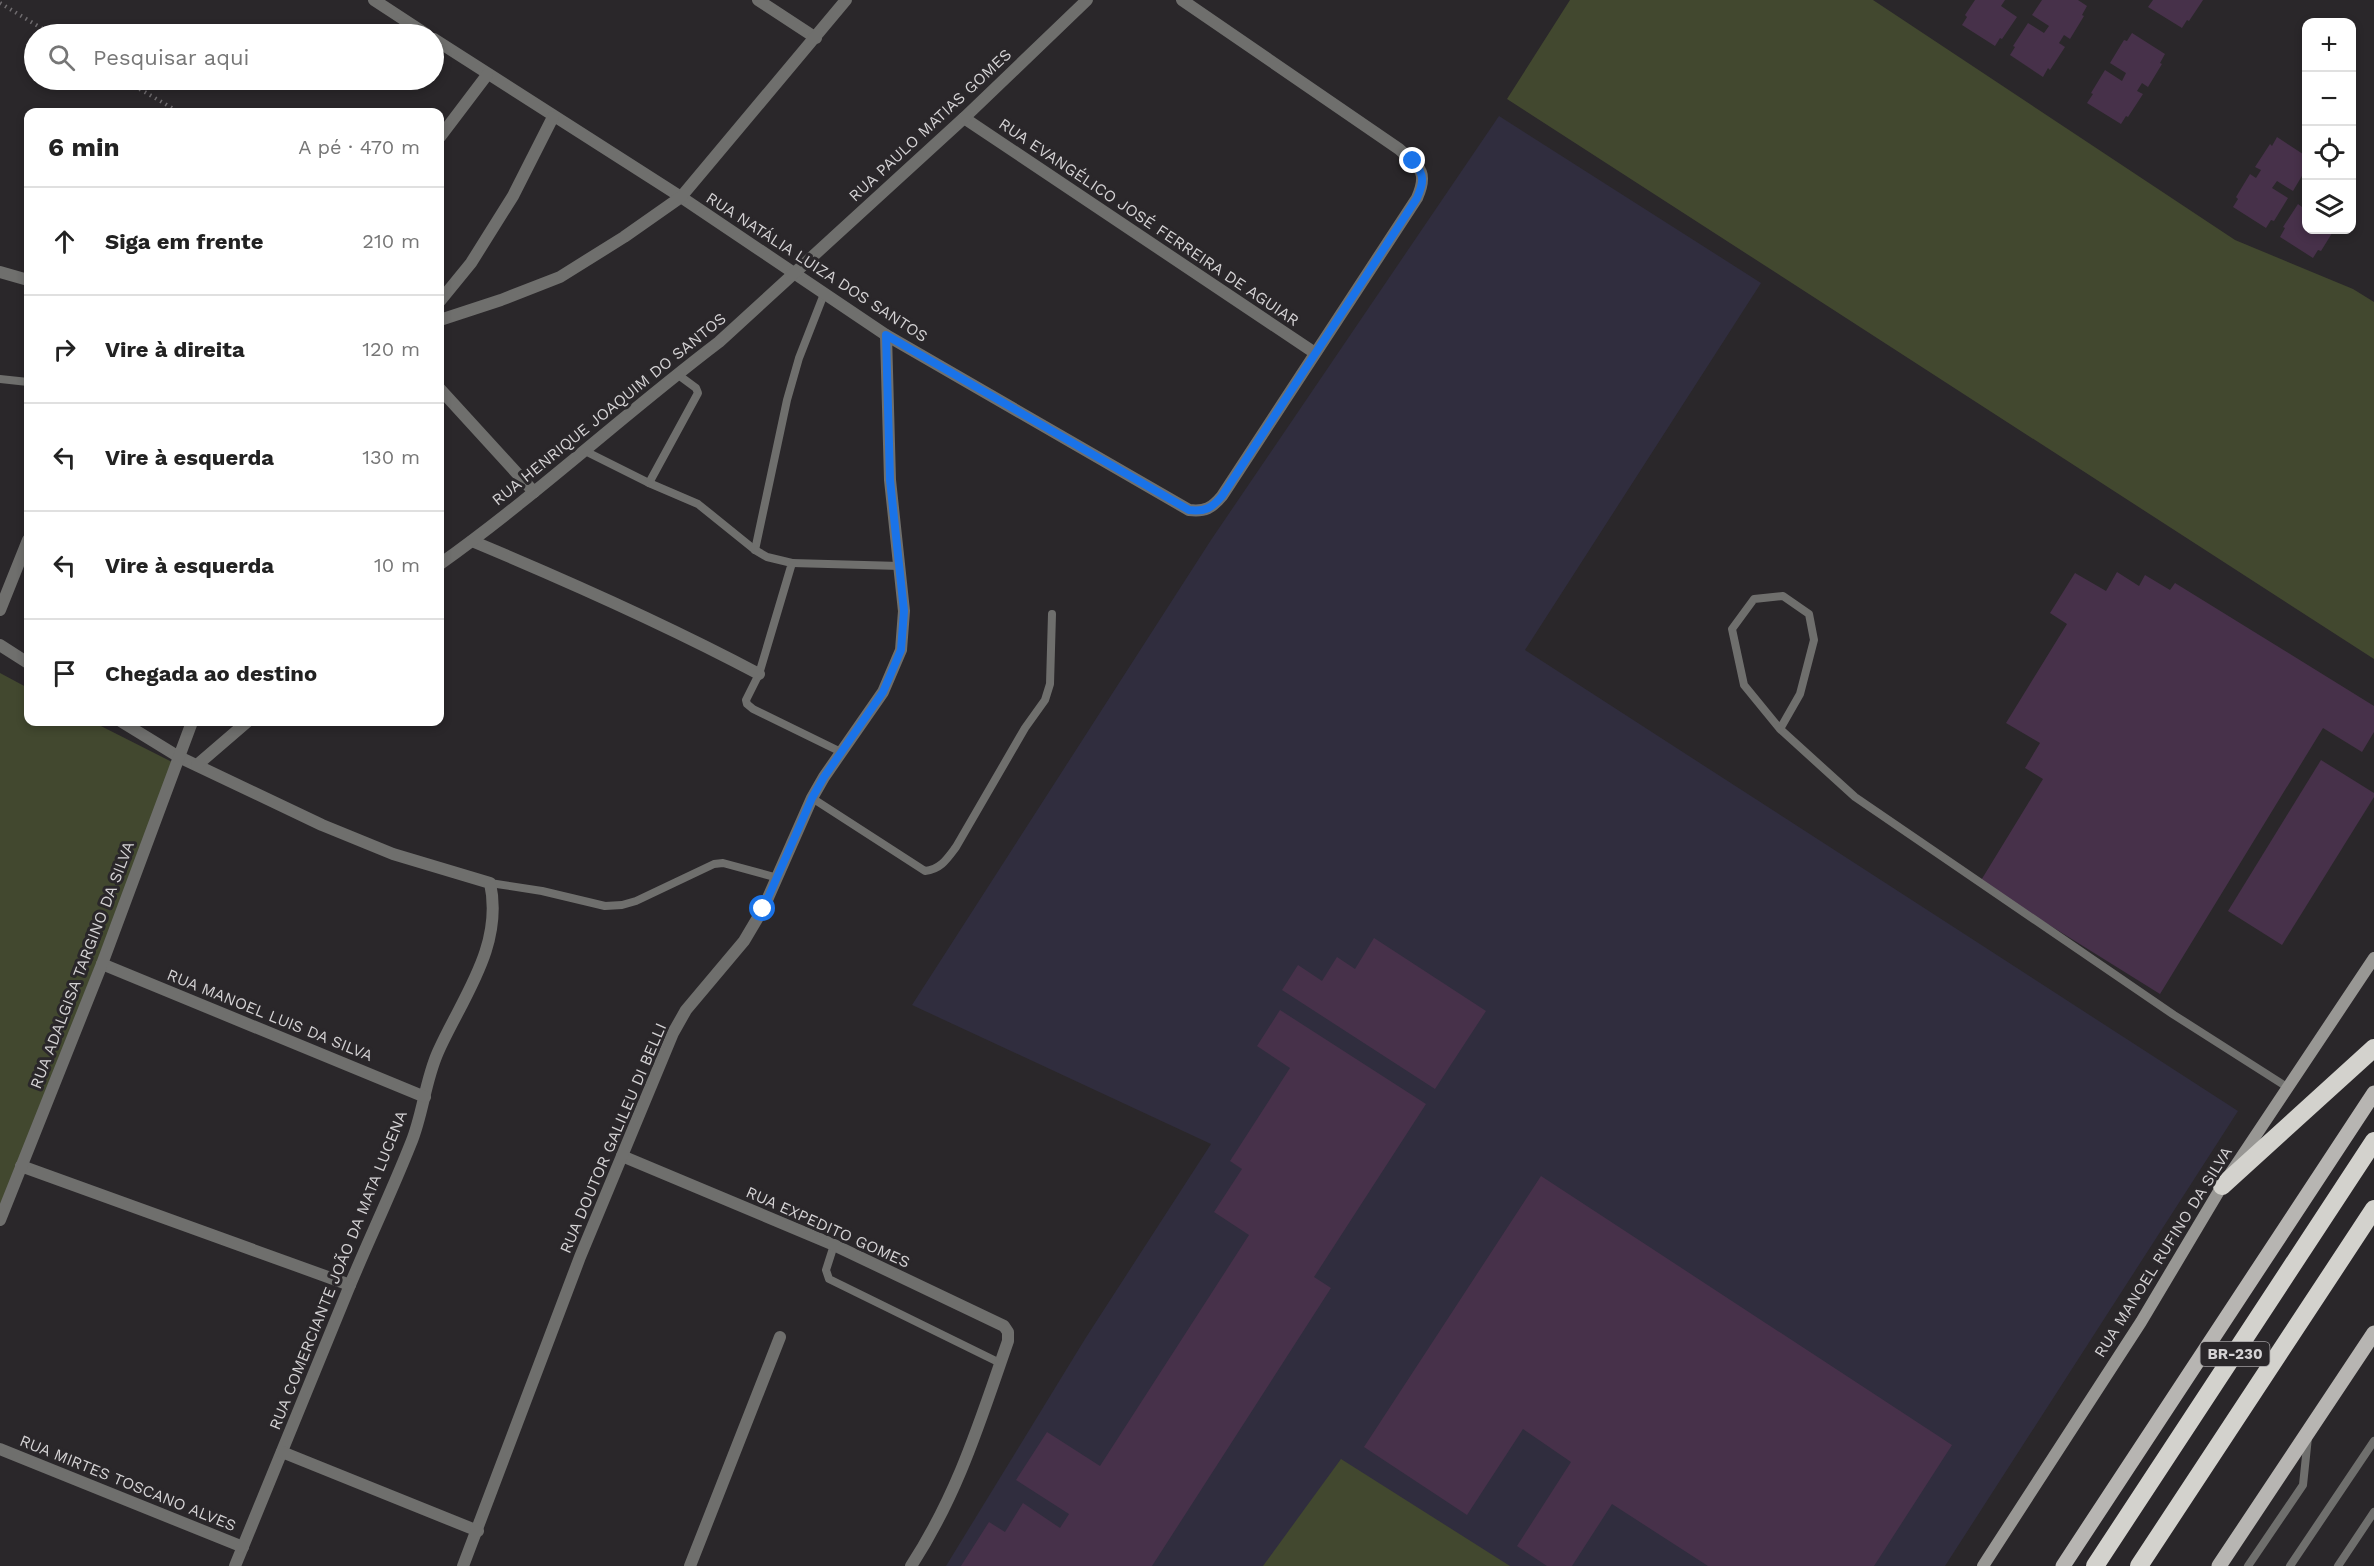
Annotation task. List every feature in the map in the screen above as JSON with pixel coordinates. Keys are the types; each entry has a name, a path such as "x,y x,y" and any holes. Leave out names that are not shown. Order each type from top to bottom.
{"highway":[{"path":"2222,1186 2374,1048"},
{"name":"BR-230","path":"2095,1566 2374,1141"},
{"name":"BR-230","path":"2139,1566 2374,1209"}],"main road":[{"name":"RUA MANOEL RUFINO DA SILVA","path":"1983,1566 2141,1322 2222,1186 2374,958"},
{"path":"2063,1566 2374,1093"},
{"path":"2219,1566 2374,1333"}],"street":[{"path":"374,0 411,24"},
{"path":"758,0 816,38"},
{"path":"444,319 560,277 624,237 681,197 846,0"},
{"name":"RUA PAULO MATIAS GOMES","path":"794,274 964,118 1087,0"},
{"path":"1182,0 1399,149 1422,171 1424,182 1417,198 1315,353"},
{"name":"RUA NATÁLIA LUIZA DOS SANTOS","path":"444,46 681,197 886,335 1189,510 1205,510 1212,507 1222,496 1315,353"},
{"path":"444,132 488,75"},
{"path":"444,296 471,263 513,196 553,117"},
{"name":"RUA EVANGÉLICO JOSÉ FERREIRA DE AGUIAR","path":"964,118 1315,353"},
{"path":"0,272 24,279"},
{"name":"RUA HENRIQUE JOAQUIM DO SANTOS","path":"444,561 534,492 719,342 794,274"},
{"name":"RUA DOUTOR GALILEU DI BELLI","path":"463,1566 580,1257 673,1033 686,1010 744,941 778,878 794,835 812,798 883,692 901,650 904,611 890,480 886,335"},
{"path":"444,393 534,492"},
{"path":"472,541 630,609 759,674"},
{"path":"0,609 24,550"},
{"path":"0,645 24,660"},
{"path":"129,726 179,757 322,825 393,854 490,883"},
{"name":"RUA ADALGISA TARGINO DA SILVA","path":"0,1220 102,964 191,726"},
{"path":"197,765 242,726"},
{"name":"RUA COMERCIANTE JOÃO DA MATA LUCENA","path":"235,1566 411,1143 438,1052 460,1012 489,943 494,919 494,900 490,883"},
{"name":"RUA MANOEL LUIS DA SILVA","path":"102,964 425,1097"},
{"name":"RUA EXPEDITO GOMES","path":"622,1156 834,1245 995,1321 1008,1332 1008,1341 1000,1363"},
{"path":"21,1166 350,1285"},
{"path":"690,1566 780,1337"},
{"path":"911,1566 940,1518 958,1481 1000,1363"},
{"name":"RUA MIRTES TOSCANO ALVES","path":"0,1449 243,1547"},
{"path":"282,1452 478,1531"}],"lane":[{"path":"754,550 787,400 799,358 824,294"},
{"path":"649,483 698,393 696,388 677,374"},
{"path":"0,379 24,382"},
{"path":"585,451 698,504 754,550 767,557 792,563 900,566"},
{"path":"792,563 759,674 746,700 748,706 841,752"},
{"path":"1780,729 1800,694 1814,640 1809,614 1783,596 1754,599 1732,629 1744,685 1780,729 1855,796 2174,1015 2287,1087"},
{"path":"812,798 925,871 939,867 946,862 1025,728 1045,699 1050,684 1052,614"},
{"path":"490,883 542,891 605,906 636,901 714,864 723,863 778,878"},
{"path":"834,1245 826,1270 829,1279 1000,1363"},
{"path":"2248,1566 2302,1485 2309,1429"},
{"path":"2290,1566 2374,1441"},
{"path":"2338,1566 2374,1512"}],"path":[{"path":"0,3 35,24"},
{"path":"141,90 172,108"}],"shaded area":[{"path":"1499,116 1761,283 1525,650 2238,1111 1945,1566 946,1566 1085,1339 1211,1144 912,1005 1211,540"}],"green space":[{"path":"1570,0 1873,0 2235,240 2353,289 2374,302 2374,659 1507,99"},
{"path":"0,673 24,686 24,726 101,726 174,763 0,1211"},
{"path":"1341,1459 1510,1566 1263,1566"}],"building":[{"path":"1975,0 2005,0 2001,6 2017,17 1995,46 1962,25 1967,17 1965,15"},
{"path":"2042,0 2078,0 2087,6 2082,15 2084,16 2070,39 2064,35 2059,43 2065,47 2043,77 2010,55 2028,23 2044,33 2049,26 2032,15"},
{"path":"2153,0 2203,0 2182,28 2148,7"},
{"path":"2132,33 2165,54 2160,63 2162,64 2148,87 2142,83 2137,91 2143,94 2121,124 2087,103 2105,70 2122,81 2126,73 2110,63 2124,40 2127,41"},
{"path":"2277,137 2302,153 2302,176 2293,191 2277,181 2272,188 2288,198 2274,221 2271,220 2266,228 2233,207 2238,199 2236,197 2250,174 2256,178 2261,170 2255,167 2270,144 2272,146"},
{"path":"2298,204 2302,207 2302,234 2332,234 2321,251 2318,250 2313,258 2280,237 2285,228 2283,227"},
{"path":"2117,572 2139,586 2145,575 2170,590 2175,583 2374,706 2374,732 2362,752 2323,728 2160,994 1980,882 2043,779 2025,768 2040,743 2006,723 2067,624 2050,613 2075,573 2106,591"},
{"path":"2321,760 2374,793 2374,797 2282,945 2228,911"},
{"path":"1374,938 1486,1011 1435,1089 1282,990 1298,965 1322,981 1337,957 1355,969"},
{"path":"1280,1010 1426,1104 1314,1277 1331,1288 1152,1566 961,1566 989,1522 1005,1532 1023,1503 1060,1528 1069,1514 1016,1480 1047,1432 1100,1466 1249,1235 1214,1212 1242,1169 1230,1161 1290,1068 1257,1046"},
{"path":"1541,1176 1952,1445 1874,1566 1708,1566 1612,1504 1572,1566 1547,1566 1517,1546 1571,1462 1523,1429 1467,1515 1364,1447"}],"route":[{"path":"763,909 812,798 883,692 901,650 904,611 890,480 890,408 886,335 1189,510 1205,510 1212,507 1222,496 1417,198 1424,182 1422,171 1413,161"}]}
